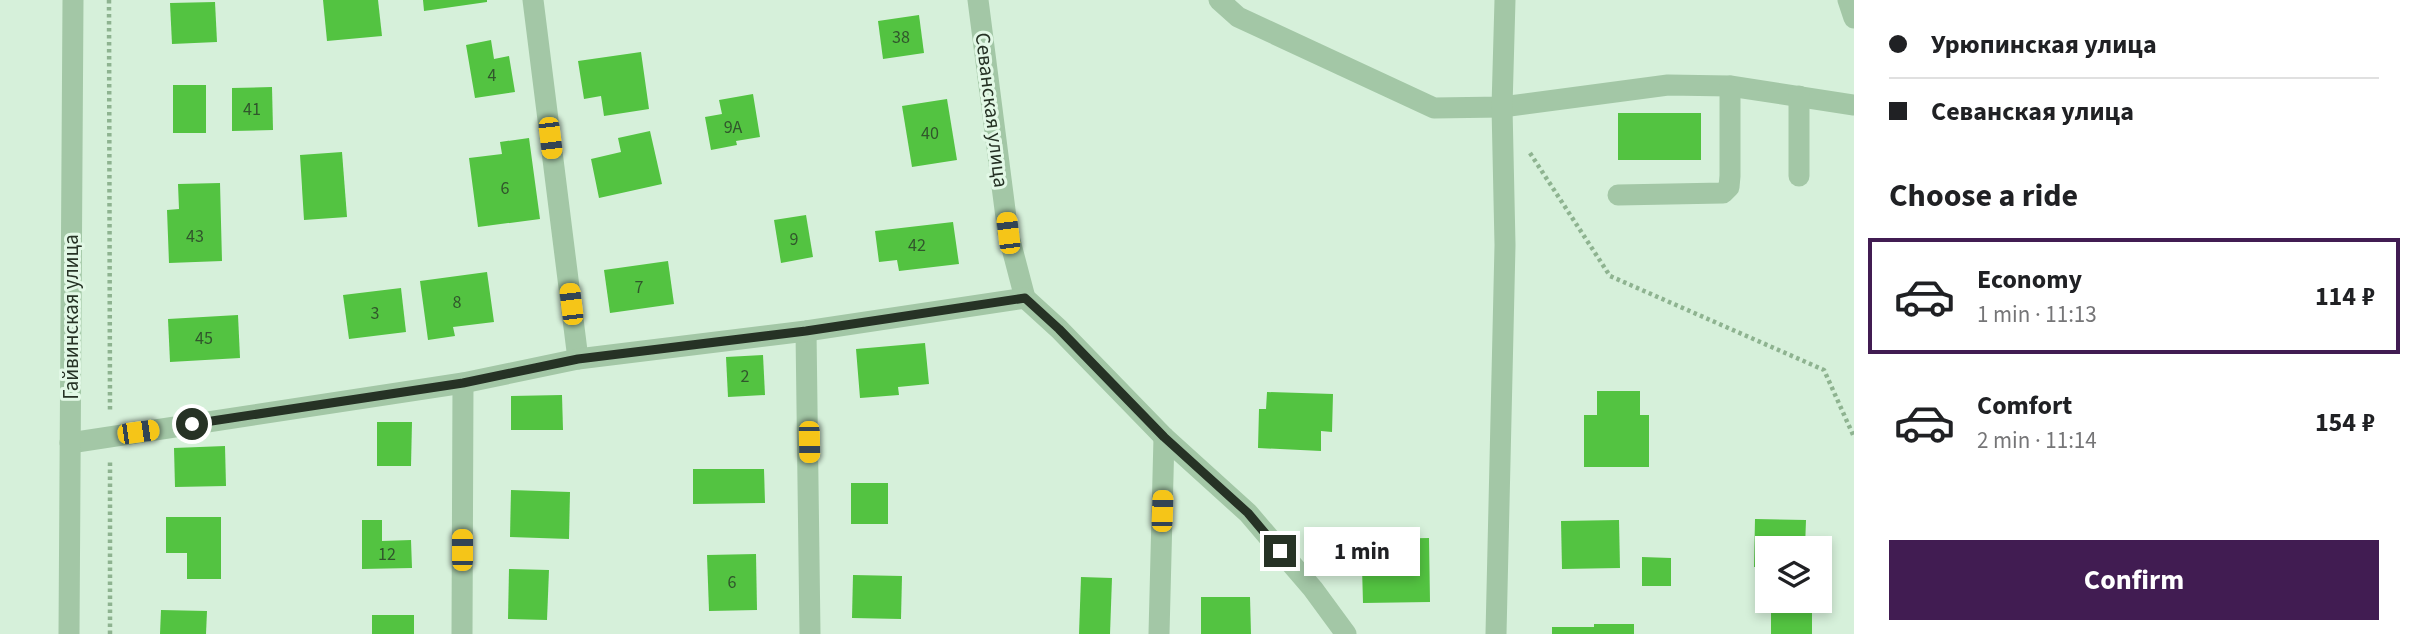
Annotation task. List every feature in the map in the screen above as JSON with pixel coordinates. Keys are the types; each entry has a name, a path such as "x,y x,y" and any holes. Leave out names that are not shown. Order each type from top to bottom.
{"street":[{"name":"Гайвинская улица","path":"69,634 74,0"},
{"path":"533,0 578,359"},
{"name":"Севанская улица","path":"978,0 1008,233 1025,298"},
{"path":"1219,0 1238,17 1434,108 1503,107 1668,85 1730,86 1854,105"},
{"path":"1496,634 1505,245 1505,0"},
{"path":"1848,0 1854,18"},
{"path":"1618,195 1723,193 1729,187 1730,176 1730,86"},
{"path":"1799,96 1799,176"},
{"path":"70,443 463,383 578,359 806,331 1025,298 1059,329 1164,437 1248,513 1313,589 1346,634"},
{"path":"806,331 810,634"},
{"path":"462,634 463,383"},
{"path":"1158,634 1164,437"}],"path":[{"path":"109,0 110,634"},
{"path":"1524,142 1610,276 1824,370 1854,437"}],"building":[{"path":"323,0 378,0 382,36 327,41"},
{"path":"423,0 487,0 487,2 424,11"},
{"path":"215,2 217,42 172,44 170,3"},
{"path":"919,15 924,53 883,59 878,21"},
{"path":"491,40 494,59 509,56 515,92 475,98 466,45"},
{"path":"641,52 649,109 604,116 601,96 584,99 578,61"},
{"path":"173,85 206,85 206,133 173,133"},
{"path":"272,87 273,130 232,131 232,88"},
{"path":"753,94 760,137 736,141 737,145 711,150 705,117 722,114 719,100"},
{"path":"947,99 957,160 912,167 902,106"},
{"path":"1618,113 1701,113 1701,160 1618,160"},
{"path":"650,131 662,184 599,198 591,159 621,152 618,138"},
{"path":"529,138 540,219 478,227 469,158 502,154 500,142"},
{"path":"342,152 347,217 304,220 300,155"},
{"path":"220,183 222,261 169,263 167,210 179,209 178,184"},
{"path":"806,215 813,257 781,263 774,220"},
{"path":"953,222 959,264 899,271 897,260 879,262 875,231"},
{"path":"668,261 674,304 610,313 604,270"},
{"path":"487,272 494,322 453,327 455,336 428,340 420,281"},
{"path":"401,288 406,332 349,339 343,295"},
{"path":"238,315 240,358 170,362 168,319"},
{"path":"925,343 929,384 898,387 899,395 860,398 856,349"},
{"path":"763,355 765,395 728,397 726,357"},
{"path":"1597,391 1640,391 1640,415 1649,415 1649,467 1584,467 1584,415 1597,415"},
{"path":"1267,392 1333,394 1332,432 1321,431 1321,451 1258,448 1259,409 1266,409"},
{"path":"562,395 563,430 511,430 511,396"},
{"path":"377,422 412,422 411,466 377,466"},
{"path":"225,446 226,486 175,487 174,448"},
{"path":"693,469 764,469 765,503 693,504"},
{"path":"851,483 888,483 888,524 851,524"},
{"path":"511,490 570,492 569,539 510,537"},
{"path":"166,517 221,517 221,579 187,579 187,553 166,553"},
{"path":"1755,519 1806,520 1805,536 1755,536 1754,567"},
{"path":"362,520 382,520 382,541 411,540 412,568 362,569"},
{"path":"1619,520 1620,568 1562,569 1561,521"},
{"path":"1429,538 1430,602 1363,603 1362,567 1372,567 1372,539"},
{"path":"756,554 757,610 709,611 707,555"},
{"path":"1642,557 1671,558 1671,586 1642,586"},
{"path":"509,569 549,570 547,620 508,619"},
{"path":"853,575 902,576 901,619 852,618"},
{"path":"1081,577 1112,578 1110,634 1079,634"},
{"path":"1201,597 1250,597 1251,634 1201,634"},
{"path":"161,610 207,611 206,634 160,634"},
{"path":"1771,613 1812,613 1812,634 1771,634"},
{"path":"372,615 414,615 414,634 372,634"},
{"path":"1594,624 1634,624 1634,634 1552,634 1552,627 1594,627"}],"route":[{"path":"192,424 463,383 578,359 806,331 1025,298 1059,329 1164,437 1248,513 1280,551"}]}
